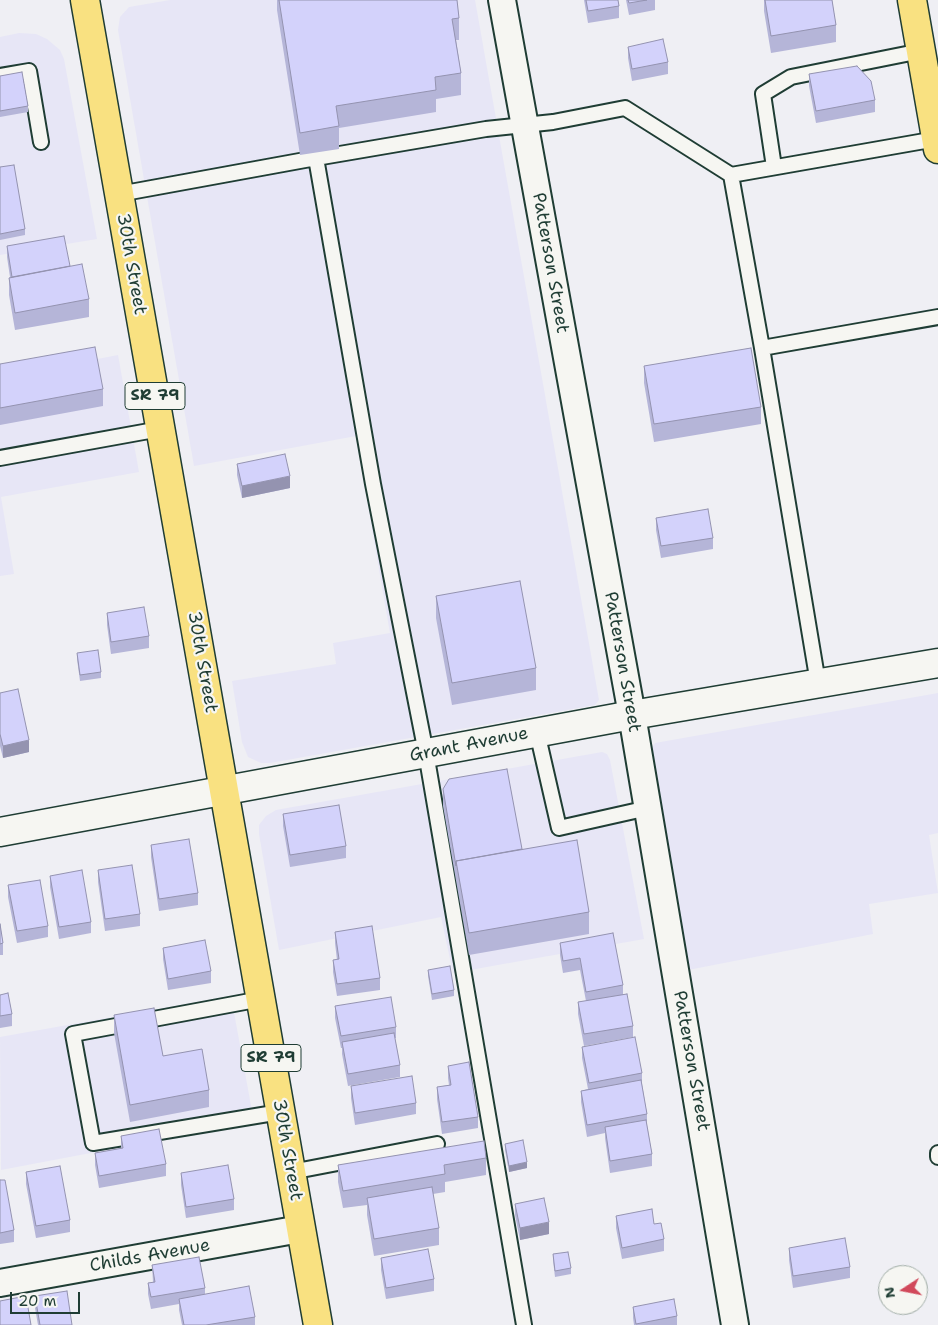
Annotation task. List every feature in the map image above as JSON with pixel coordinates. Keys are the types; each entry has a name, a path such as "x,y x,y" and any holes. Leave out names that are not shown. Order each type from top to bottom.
{"main road":[{"name":"30th Street","path":"85,0 318,1325"},
{"path":"912,0 937,144"}],"street":[{"name":"Patterson Street","path":"502,0 632,714 735,1325"},
{"name":"Grant Avenue","path":"0,832 632,714 938,662"},
{"name":"Childs Avenue","path":"0,1283 300,1229"}],"lane":[{"path":"774,167 763,94 792,77 921,52"},
{"path":"0,76 29,71 41,142"},
{"path":"119,194 486,129 525,126 625,108 732,175 774,167 937,144"},
{"path":"316,158 375,494 426,753 524,1325"},
{"path":"732,175 818,683"},
{"path":"762,348 938,317"},
{"path":"0,458 160,429"},
{"path":"537,732 559,828 648,808"},
{"path":"260,1000 73,1034 93,1143 280,1112"},
{"path":"291,1172 437,1144"}],"shaded area":[{"path":"170,0 475,0 599,700 595,705 270,763 261,763 248,757 242,742 232,681 336,664 333,643 390,633 356,436 194,466 118,30 120,17 129,7"},
{"path":"19,33 36,34 47,39 60,50 64,59 97,239 0,255 0,37"},
{"path":"118,355 139,472 1,497 14,574 0,576 0,378"},
{"path":"938,693 938,833 929,835 938,893 869,904 873,934 688,970 652,748 655,743"},
{"path":"602,752 607,754 610,760 644,939 453,973 441,917 279,950 259,834 259,825 266,816 276,810"},
{"path":"231,996 254,1122 1,1170 0,1037"}],"building":[{"path":"279,0 457,0 459,18 452,19 461,73 435,77 436,90 336,106 339,126 300,133"},
{"path":"586,0 618,0 619,6 588,11"},
{"path":"628,0 647,0 629,3"},
{"path":"765,0 832,0 836,25 771,36"},
{"path":"663,39 668,62 632,69 628,47"},
{"path":"857,66 871,81 875,100 816,111 809,74"},
{"path":"22,72 28,106 0,111 0,76"},
{"path":"14,165 25,229 0,234 0,167"},
{"path":"64,236 70,266 12,277 7,246"},
{"path":"82,264 89,299 15,313 9,278"},
{"path":"95,347 103,389 0,408 0,364"},
{"path":"751,348 761,407 654,424 644,366"},
{"path":"285,454 290,476 242,486 237,464"},
{"path":"708,509 713,538 661,546 656,518"},
{"path":"520,581 536,668 452,683 436,596"},
{"path":"144,607 149,636 111,642 107,613"},
{"path":"98,650 101,672 80,675 77,653"},
{"path":"18,689 29,740 3,746 0,734 0,693"},
{"path":"507,769 522,849 456,861 456,866 443,789 449,779"},
{"path":"339,805 346,846 290,855 283,814"},
{"path":"189,839 198,893 159,899 151,845"},
{"path":"577,840 589,912 469,933 456,861"},
{"path":"132,865 140,914 105,919 98,870"},
{"path":"82,870 91,922 59,927 50,876"},
{"path":"40,880 48,926 17,931 8,885"},
{"path":"0,924 3,943 0,944"},
{"path":"372,926 380,978 337,984 333,960 339,959 335,932"},
{"path":"613,933 623,985 586,992 580,958 563,961 560,943"},
{"path":"205,940 211,971 168,979 163,948"},
{"path":"450,966 454,990 432,994 428,970"},
{"path":"8,993 12,1014 0,1016 0,995"},
{"path":"627,994 633,1026 584,1034 578,1002"},
{"path":"391,997 396,1027 341,1036 335,1006"},
{"path":"154,1008 163,1056 202,1049 209,1090 130,1105 114,1015"},
{"path":"394,1033 400,1065 348,1074 342,1042"},
{"path":"635,1037 642,1073 589,1083 582,1047"},
{"path":"469,1062 478,1117 442,1122 437,1087 451,1085 448,1066"},
{"path":"412,1076 416,1103 355,1113 351,1086"},
{"path":"641,1080 647,1114 587,1125 581,1091"},
{"path":"646,1120 652,1154 610,1161 605,1127"},
{"path":"159,1129 166,1164 99,1176 95,1153 123,1148 121,1136"},
{"path":"523,1140 527,1162 509,1166 505,1144"},
{"path":"484,1141 486,1158 444,1165 445,1174 343,1191 338,1165"},
{"path":"228,1165 234,1199 186,1207 181,1173"},
{"path":"60,1166 70,1220 36,1226 26,1172"},
{"path":"0,1180 5,1180 14,1230 0,1233"},
{"path":"432,1187 439,1228 374,1239 367,1198"},
{"path":"544,1198 549,1222 520,1228 515,1204"},
{"path":"652,1209 654,1224 661,1223 664,1239 622,1248 616,1216"},
{"path":"845,1238 850,1267 793,1276 789,1248"},
{"path":"428,1249 434,1279 386,1288 381,1258"},
{"path":"568,1252 571,1268 555,1271 553,1254"},
{"path":"199,1257 205,1288 151,1297 148,1283 155,1282 152,1265"},
{"path":"249,1286 255,1317 206,1325 184,1325 179,1299"},
{"path":"67,1291 72,1325 40,1325 35,1296"},
{"path":"26,1296 31,1325 0,1325 0,1301"},
{"path":"674,1299 677,1316 636,1324 633,1307"}]}
